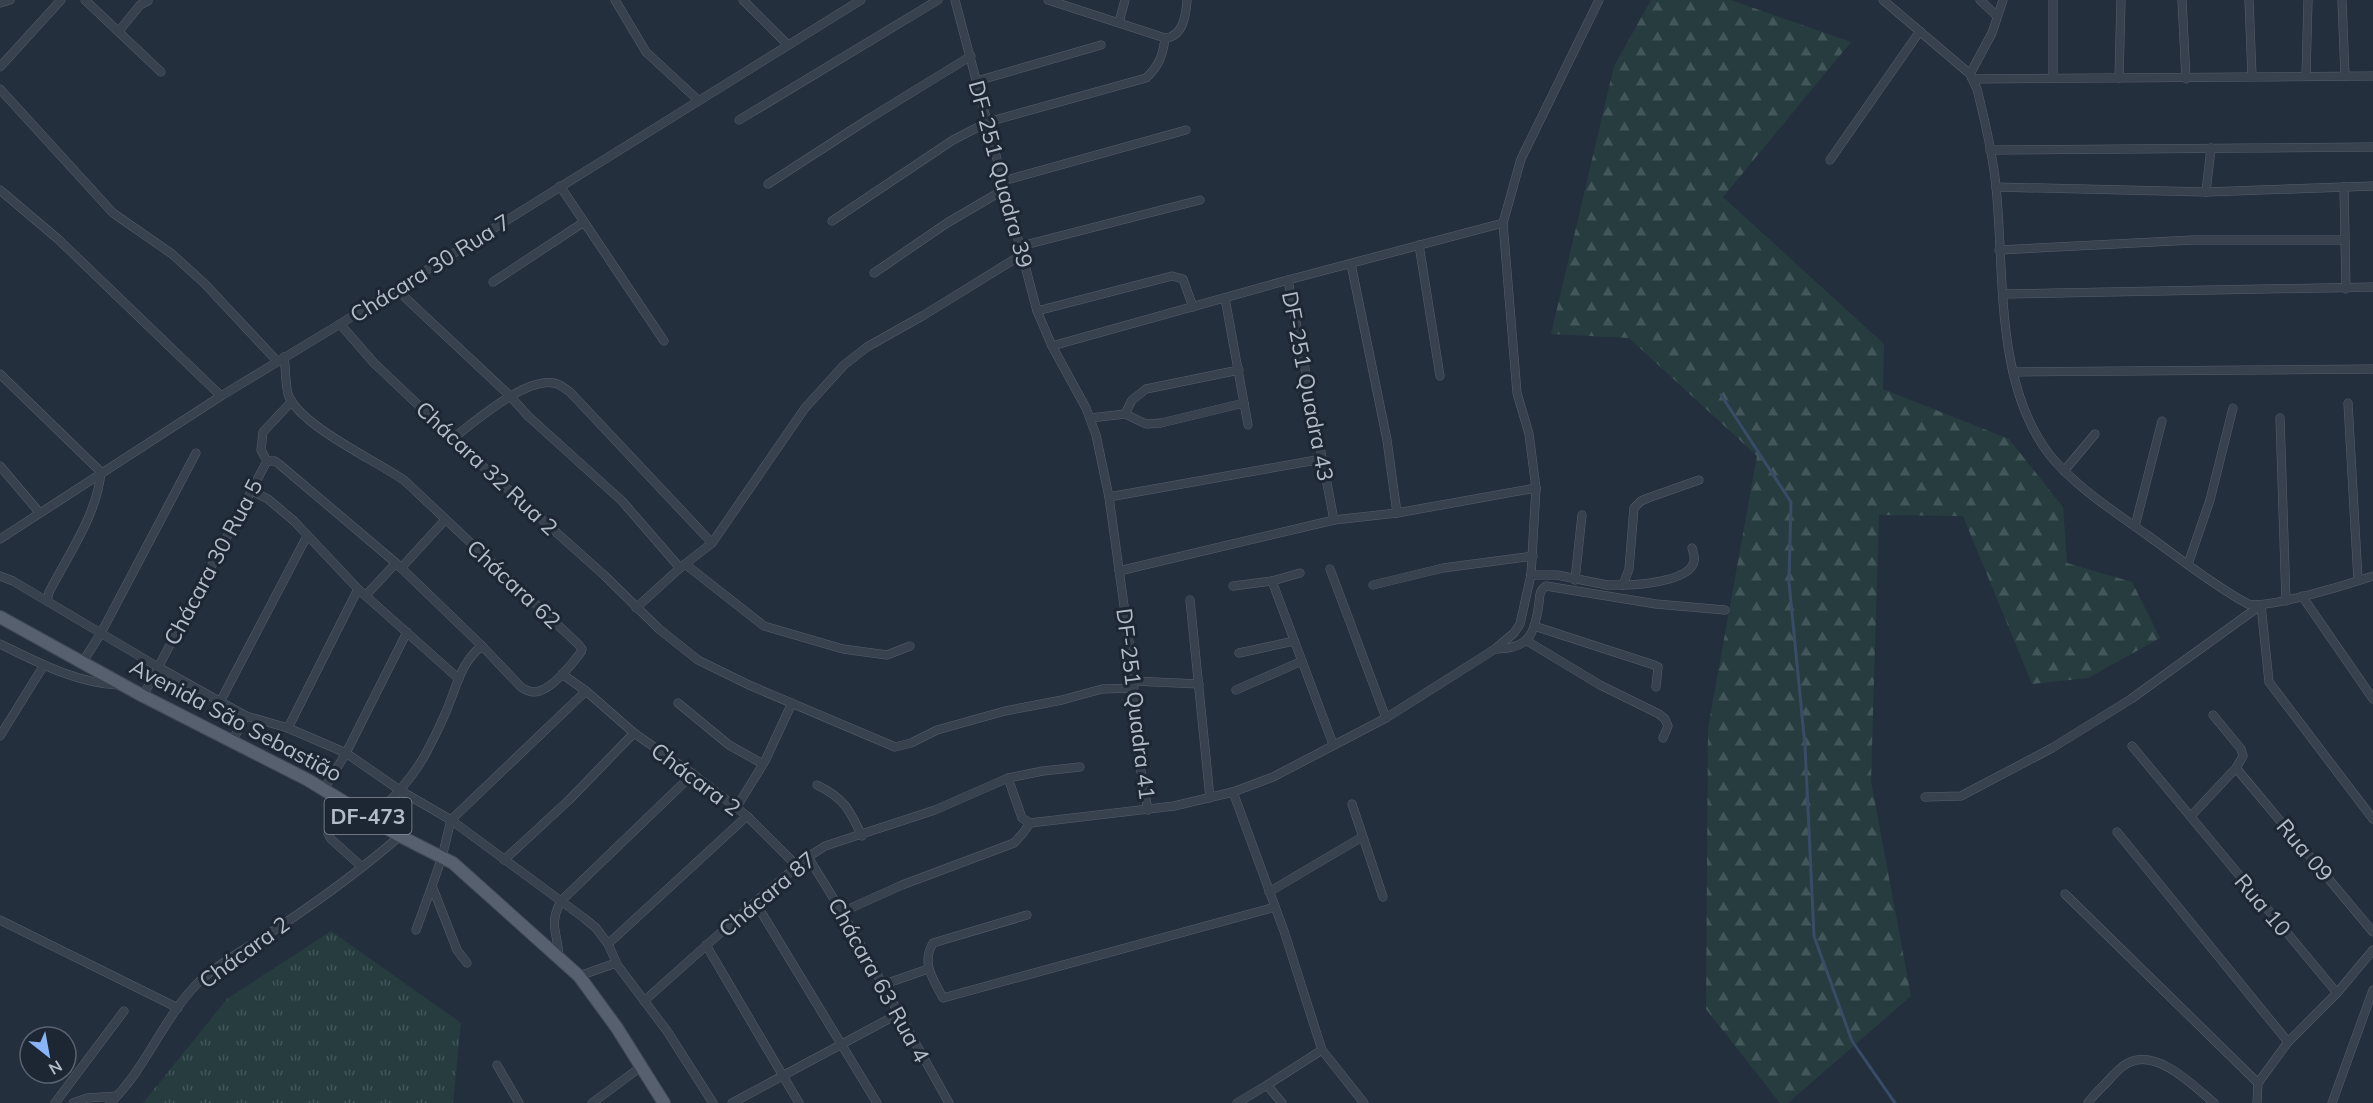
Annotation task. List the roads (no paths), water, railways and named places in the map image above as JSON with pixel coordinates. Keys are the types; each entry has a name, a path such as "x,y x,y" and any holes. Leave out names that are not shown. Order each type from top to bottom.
{"main road":[{"name":"Avenida São Sebastião","path":"1,618 143,696 324,789 400,836 453,863 579,976 642,1066 664,1103"}],"street":[{"path":"0,3 10,0"},
{"path":"0,67 61,0"},
{"path":"85,0 161,72"},
{"path":"615,0 646,52 698,100"},
{"path":"742,0 788,45"},
{"name":"Chácara 30 Rua 7","path":"0,539 280,359 861,0"},
{"path":"739,120 938,0"},
{"name":"DF-251 Quadra 39","path":"955,0 1037,311 1052,346"},
{"path":"1048,0 1065,3 1165,38 1170,38 1180,29 1185,18 1187,0"},
{"path":"1119,22 1125,0"},
{"path":"1330,569 1386,718 1495,649 1515,633 1520,624 1531,575 1536,488 1529,434 1517,393 1503,223 1521,159 1599,0"},
{"path":"1883,0 1971,77 1979,96 1996,187 2003,294 2013,372 2023,407 2049,454 2064,471 2188,564 2243,601 2262,606"},
{"path":"1980,0 1997,16"},
{"path":"1971,77 1984,51 2003,0"},
{"path":"2053,0 2053,78"},
{"path":"2119,78 2121,0"},
{"path":"2182,0 2186,79"},
{"path":"2249,0 2252,76"},
{"path":"2306,76 2308,0"},
{"path":"2342,0 2345,76"},
{"path":"119,32 140,5 148,1"},
{"path":"1830,160 1920,31"},
{"path":"832,221 953,140 988,123 1146,78 1155,70 1160,61 1165,38"},
{"path":"977,81 1101,45"},
{"path":"768,184 971,56"},
{"path":"1971,77 2186,79 2252,76 2373,76"},
{"path":"0,89 113,213 172,254 280,359 288,394 292,401 263,432 261,450 267,461 275,460 398,566 482,646 521,687 528,691 539,692 562,674"},
{"path":"874,273 1004,185 1186,130"},
{"path":"1990,150 2373,147"},
{"path":"2206,192 2211,148"},
{"path":"560,186 664,341"},
{"path":"1996,187 2206,192 2373,186"},
{"path":"2344,187 2346,289"},
{"path":"0,190 58,239 221,396"},
{"path":"636,608 712,543 805,408 844,365 867,346 924,315 1022,250 1200,200"},
{"path":"493,282 584,222"},
{"name":"DF-251 Quadra 43","path":"1334,520 1288,280 1503,223"},
{"path":"1999,250 2193,240 2344,240"},
{"path":"1419,245 1440,376"},
{"path":"1351,264 1387,440 1397,513"},
{"path":"1037,311 1172,276 1183,279 1193,306"},
{"path":"1052,346 1288,280"},
{"path":"2003,294 2373,288"},
{"path":"396,289 510,396 528,416 622,501 683,566 764,626 843,649 887,655 910,646"},
{"path":"1226,298 1248,425"},
{"name":"Chácara 32 Rua 2","path":"340,324 374,363 453,438 604,575 636,608 698,660 749,685 896,747 911,743 937,730 1005,711 1062,700 1102,689 1134,685 1199,684"},
{"name":"DF-251 Quadra 41","path":"1052,346 1090,418 1109,497 1134,685 1139,756 1148,810 1233,792 1298,765 1333,744 1386,718"},
{"path":"2013,372 2373,369"},
{"path":"1125,414 1132,400 1146,389 1239,370"},
{"path":"0,374 101,472 100,487 93,507 49,592 47,601"},
{"path":"453,438 510,396 540,383 555,383 570,392 712,543"},
{"name":"Chácara 62","path":"292,401 307,419 330,435 385,466 405,481 582,649 562,674"},
{"path":"1090,418 1125,414 1146,424 1161,423 1244,403"},
{"path":"2348,403 2358,580"},
{"path":"2188,564 2210,500 2233,408"},
{"path":"2280,418 2286,601"},
{"path":"2135,526 2162,421"},
{"path":"2064,471 2095,434"},
{"path":"82,663 101,633 196,453"},
{"path":"1109,497 1322,459"},
{"name":"Chácara 30 Rua 5","path":"143,696 267,461"},
{"path":"0,466 39,512"},
{"path":"1623,585 1629,569 1634,508 1641,501 1699,480"},
{"path":"1119,571 1334,520 1397,513 1536,488"},
{"path":"252,491 282,509 358,589 459,679"},
{"path":"1575,580 1582,514"},
{"path":"366,595 445,520"},
{"path":"220,702 306,536"},
{"path":"1531,575 1557,575 1575,580 1640,585 1684,574 1695,559 1692,548"},
{"path":"1373,585 1443,568 1533,555"},
{"path":"1233,586 1300,573"},
{"path":"0,576 246,716 288,728 346,753 451,820 596,928 608,944 616,963 667,1031 713,1103"},
{"path":"1925,797 1961,796 2052,748 2131,699 2262,606 2358,580 2372,579"},
{"path":"1272,580 1333,744"},
{"path":"1495,649 1516,647 1527,641 1534,626 1540,593 1546,586 1645,603 1725,610"},
{"path":"288,728 358,589"},
{"path":"2302,596 2373,699"},
{"path":"1190,600 1210,798"},
{"path":"2262,606 2269,682 2373,819"},
{"path":"1534,626 1654,665 1658,667 1659,673 1656,687"},
{"path":"324,789 346,753 407,632"},
{"path":"1239,653 1294,641"},
{"path":"1527,641 1600,685 1659,714 1668,726 1663,738"},
{"path":"0,644 44,665 94,683 123,685"},
{"path":"372,819 401,790 423,758 444,717 465,664 482,646"},
{"path":"57,670 67,654"},
{"path":"1236,690 1302,661"},
{"path":"0,736 44,665"},
{"name":"Chácara 2","path":"562,674 586,691 634,733 693,774 747,816 797,866"},
{"path":"416,930 442,857 451,820 586,691"},
{"path":"678,703 729,745 763,764"},
{"path":"736,808 763,764 792,703"},
{"path":"2191,816 2236,768 2243,756 2241,748 2213,715"},
{"path":"231,741 246,716"},
{"path":"504,860 569,800 634,733"},
{"name":"Rua 10","path":"2132,746 2337,993"},
{"name":"Chácara 87","path":"644,1001 797,866 825,846 862,836 935,810 1008,778 1080,767"},
{"name":"Rua 09","path":"2236,768 2373,932"},
{"path":"559,957 559,942 553,923 554,915 561,902 693,774"},
{"path":"1008,778 1022,818 1030,823 1148,810"},
{"path":"817,785 834,794 848,807 862,836"},
{"path":"1233,792 1275,907 1322,1050 1364,1103"},
{"path":"340,799 328,834 362,867"},
{"path":"1352,804 1383,897"},
{"path":"608,944 747,816"},
{"path":"842,912 902,885 1014,843 1030,823"},
{"path":"2117,832 2288,1042"},
{"name":"Chácara 2","path":"110,1103 143,1063 186,996 222,962 281,926 362,867 400,836"},
{"path":"1269,892 1362,837"},
{"name":"Chácara 63 Rua 4","path":"808,857 842,912 949,1103"},
{"path":"432,886 457,950 467,963"},
{"path":"2065,894 2258,1083"},
{"path":"755,902 877,1103"},
{"path":"1028,915 933,943 927,953 928,969 943,998 1275,907"},
{"path":"0,920 178,1008"},
{"path":"706,945 799,1103"},
{"path":"2256,1103 2258,1083 2288,1042 2337,993 2373,950"},
{"path":"579,976 616,963"},
{"path":"882,985 928,969"},
{"path":"2332,1103 2373,990"},
{"path":"55,1103 124,1011"},
{"path":"732,1103 898,1014"},
{"path":"1237,1103 1322,1050"},
{"path":"2088,1103 2114,1074 2128,1063 2141,1059 2154,1061 2181,1075 2214,1103"},
{"path":"497,1065 519,1103"},
{"path":"592,1103 642,1066"},
{"path":"1267,1085 1282,1103"},
{"path":"72,1103 87,1098 117,1096"}],"waterway":[{"path":"1721,395 1791,502 1789,582 1805,746 1814,936 1852,1041 1895,1103"}]}
